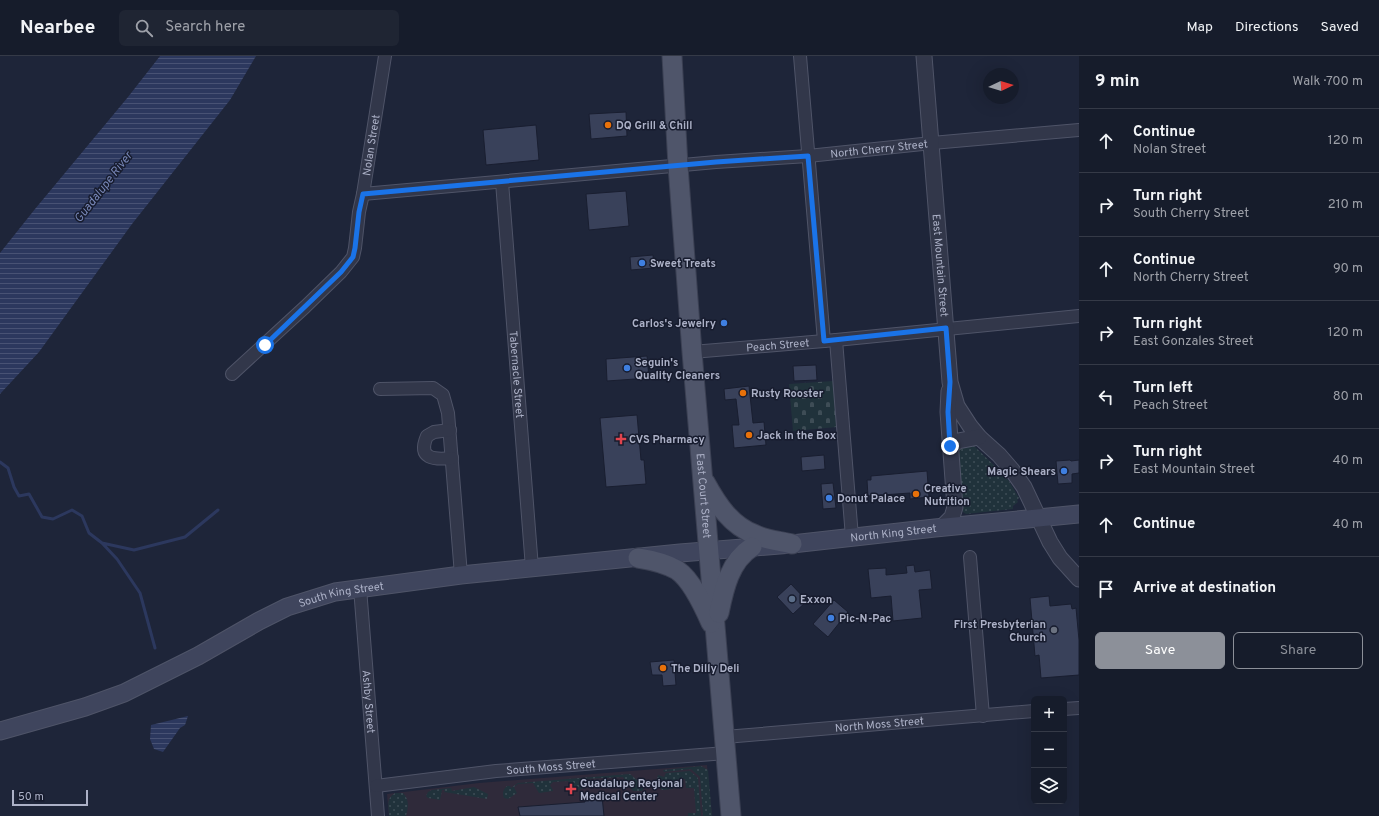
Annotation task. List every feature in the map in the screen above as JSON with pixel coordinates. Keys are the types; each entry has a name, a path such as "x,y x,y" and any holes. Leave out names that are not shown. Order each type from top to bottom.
{"main road":[{"name":"East Court Street","path":"672,56 678,166 692,352 731,816"},
{"path":"703,478 719,505 736,525 757,536 792,544"},
{"name":"North King Street","path":"708,551 792,544 1079,514"},
{"path":"715,634 723,593 729,576 738,559 744,552 752,547"},
{"name":"South King Street","path":"0,731 86,707 124,694 198,656 259,621 287,607 335,592 462,575 708,551"},
{"path":"638,558 654,561 682,574 690,583 715,634"}],"street":[{"name":"Nolan Street","path":"232,374 305,307 341,272 353,257 385,56"},
{"path":"800,56 808,156 852,537"},
{"name":"East Mountain Street","path":"924,56 950,382 957,406 978,437 999,455 1024,487 1050,542 1060,558 1079,579"},
{"name":"North Cherry Street","path":"363,194 716,162 808,156 1079,130"},
{"name":"Tabernacle Street","path":"502,182 532,568"},
{"name":"Peach Street","path":"692,352 1079,316"},
{"path":"941,528 952,517 955,507 948,412 950,382"},
{"path":"380,389 433,388 443,395 448,412 450,430 462,575"},
{"path":"450,430 434,432 426,436 424,452 429,458 439,460 452,458"},
{"path":"950,446 958,441 978,437"},
{"path":"970,557 984,716"},
{"name":"Ashby Street","path":"360,588 378,816"},
{"path":"1067,709 1079,708"},
{"name":"North Moss Street","path":"726,745 1031,711"},
{"name":"South Moss Street","path":"376,786 726,745"}],"shaded area":[{"name":"Guadalupe Regional Medical Center","path":"707,765 712,816 389,816 387,794 479,783"}],"green space":[{"path":"833,381 837,427 793,431 789,384"},
{"path":"971,443 1009,481 1019,498 1017,500 1018,502 1013,506 1013,509 966,514 963,512 961,508 957,447"},
{"path":"701,766 708,770 712,816 703,816 700,777 691,769 664,772 663,770"},
{"path":"690,771 698,778 701,816 688,816 688,813 696,813 694,788 686,788 685,779 676,780 676,787 671,789 662,790 657,784 658,775 664,777 666,773"},
{"path":"630,774 637,780 642,778 645,784 642,791 633,791 623,777 584,779 581,782 584,788 578,789 574,789 568,781 553,782 550,785 553,791 539,793 533,783 518,784 514,787 517,793 508,799 504,798 503,795 507,786 510,786 511,788 518,783"},
{"path":"474,787 488,794 487,799 444,792 445,790 442,790 440,800 428,798 426,796 428,792 432,790 451,788 452,791"},
{"path":"395,793 403,793 407,798 408,807 406,816 389,816 389,801"}],"water":[{"name":"Guadalupe River","path":"160,56 256,56 230,100 132,224 39,352 0,394 0,253"},
{"path":"188,716 185,725 180,728 163,752 154,749 150,739 151,725"}],"building":[{"name":"DQ Grill & Chill","path":"626,112 627,136 591,139 589,114"},
{"path":"536,125 539,160 486,165 483,130"},
{"path":"626,191 629,226 589,230 586,194"},
{"name":"Sweet Treats","path":"653,255 654,268 631,270 630,257"},
{"name":"Seguin's Quality Cleaners","path":"647,356 649,378 607,381 606,359"},
{"path":"816,365 817,380 794,381 793,366"},
{"path":"749,386 753,423 764,422 766,445 734,448 732,425 739,425 736,399 725,400 724,389"},
{"name":"CVS Pharmacy","path":"637,415 641,460 644,460 646,484 606,487 600,418"},
{"path":"824,455 825,469 802,471 801,457"},
{"path":"1079,460 1079,473 1072,474 1072,483 1058,484 1056,461"},
{"path":"927,471 929,497 910,499 910,493 868,496 867,480 871,480 871,476"},
{"name":"Donut Palace","path":"833,483 836,508 823,509 821,484"},
{"path":"914,565 915,572 930,570 932,589 919,590 922,618 893,621 891,596 871,598 868,569 886,568 886,575 907,573 906,566"},
{"name":"Exxon","path":"791,584 807,601 793,614 777,597"},
{"path":"1049,596 1050,606 1071,604 1072,609 1076,608 1079,640 1079,675 1041,678 1039,655 1035,656 1030,598"},
{"name":"Pic-N-Pac","path":"834,600 848,612 828,637 813,624"},
{"name":"The Dilly Deli","path":"674,660 676,685 663,686 662,675 652,675 650,662"},
{"path":"602,796 604,816 520,816 518,807 585,802 585,800 591,800 591,797"}],"waterway":[{"path":"0,462 8,468 14,487 19,496 29,494 42,517 53,519 72,510 82,516 89,533 102,543 117,559 140,593 155,648"},
{"path":"102,543 134,550 185,537 218,510"}],"place":[{"name":"DQ Grill & Chill","path":"608,125"},
{"name":"Sweet Treats","path":"642,263"},
{"name":"Carlos's Jewelry","path":"724,323"},
{"name":"Seguin's Quality Cleaners","path":"627,368"},
{"name":"Rusty Rooster","path":"743,393"},
{"name":"Jack in the Box","path":"749,435"},
{"name":"CVS Pharmacy","path":"621,439"},
{"name":"Magic Shears","path":"1064,471"},
{"name":"Creative Nutrition","path":"916,494"},
{"name":"Donut Palace","path":"829,498"},
{"name":"Exxon","path":"792,599"},
{"name":"Pic-N-Pac","path":"831,618"},
{"name":"First Presbyterian Church","path":"1054,630"},
{"name":"The Dilly Deli","path":"663,668"},
{"name":"Guadalupe Regional Medical Center","path":"571,789"}],"route":[{"path":"265,345 341,272 353,257 363,194 716,162 808,156 824,341 946,328 950,382 948,393 950,446"}]}
